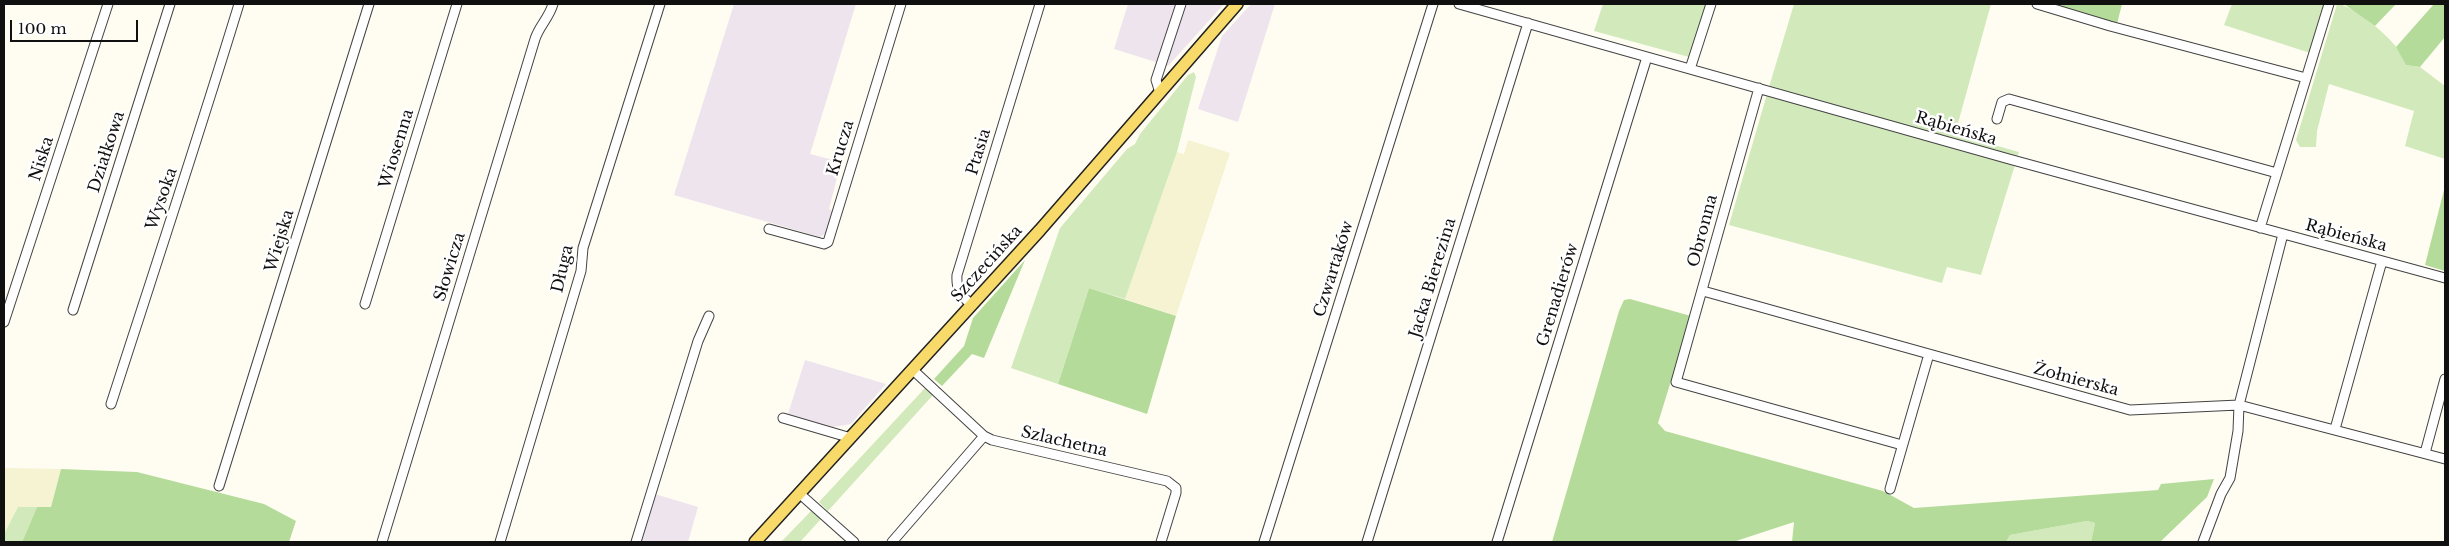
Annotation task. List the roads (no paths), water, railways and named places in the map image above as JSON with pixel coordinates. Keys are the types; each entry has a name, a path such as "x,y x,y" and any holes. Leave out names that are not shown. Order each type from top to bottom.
{"main road":[{"name":"Szczecińska","path":"756,542 972,305 1237,4"}],"street":[{"name":"Niska","path":"4,322 108,4"},
{"name":"Działkowa","path":"72,310 170,4"},
{"name":"Wysoka","path":"111,404 240,4"},
{"name":"Wiejska","path":"219,486 368,4"},
{"name":"Wiosenna","path":"365,304 458,4"},
{"name":"Słowicza","path":"382,542 537,32 550,15 553,4"},
{"name":"Długa","path":"500,542 581,271 583,248 660,4"},
{"name":"Krucza","path":"769,229 824,244 828,242 902,4"},
{"name":"Ptasia","path":"972,305 961,296 957,285 957,275 1040,4"},
{"path":"1160,93 1156,80 1181,4"},
{"name":"Czwartaków","path":"1264,542 1433,4"},
{"name":"Rąbieńska","path":"1459,4 2445,278"},
{"path":"1690,69 1711,4"},
{"path":"2037,4 2306,78"},
{"path":"2260,228 2329,4"},
{"name":"Jacka Bierezina","path":"1367,542 1528,24"},
{"name":"Grenadierów","path":"1498,542 1647,57"},
{"name":"Obronna","path":"1760,88 1731,184 1703,291 1676,382 1902,445"},
{"path":"1997,119 2002,102 2009,99 2278,173"},
{"path":"2203,542 2221,494 2230,478 2238,431 2239,405 2283,234"},
{"path":"2335,429 2382,261"},
{"name":"Żołnierska","path":"1703,291 2130,410 2239,405 2445,459"},
{"path":"636,542 698,341 709,316"},
{"path":"1890,489 1929,354"},
{"name":"Szlachetna","path":"912,370 984,436 998,442 1167,481 1176,488 1176,494 1161,542"},
{"path":"2425,453 2445,379"},
{"path":"783,418 851,438"},
{"path":"892,542 984,436"},
{"path":"800,494 854,542"}]}
